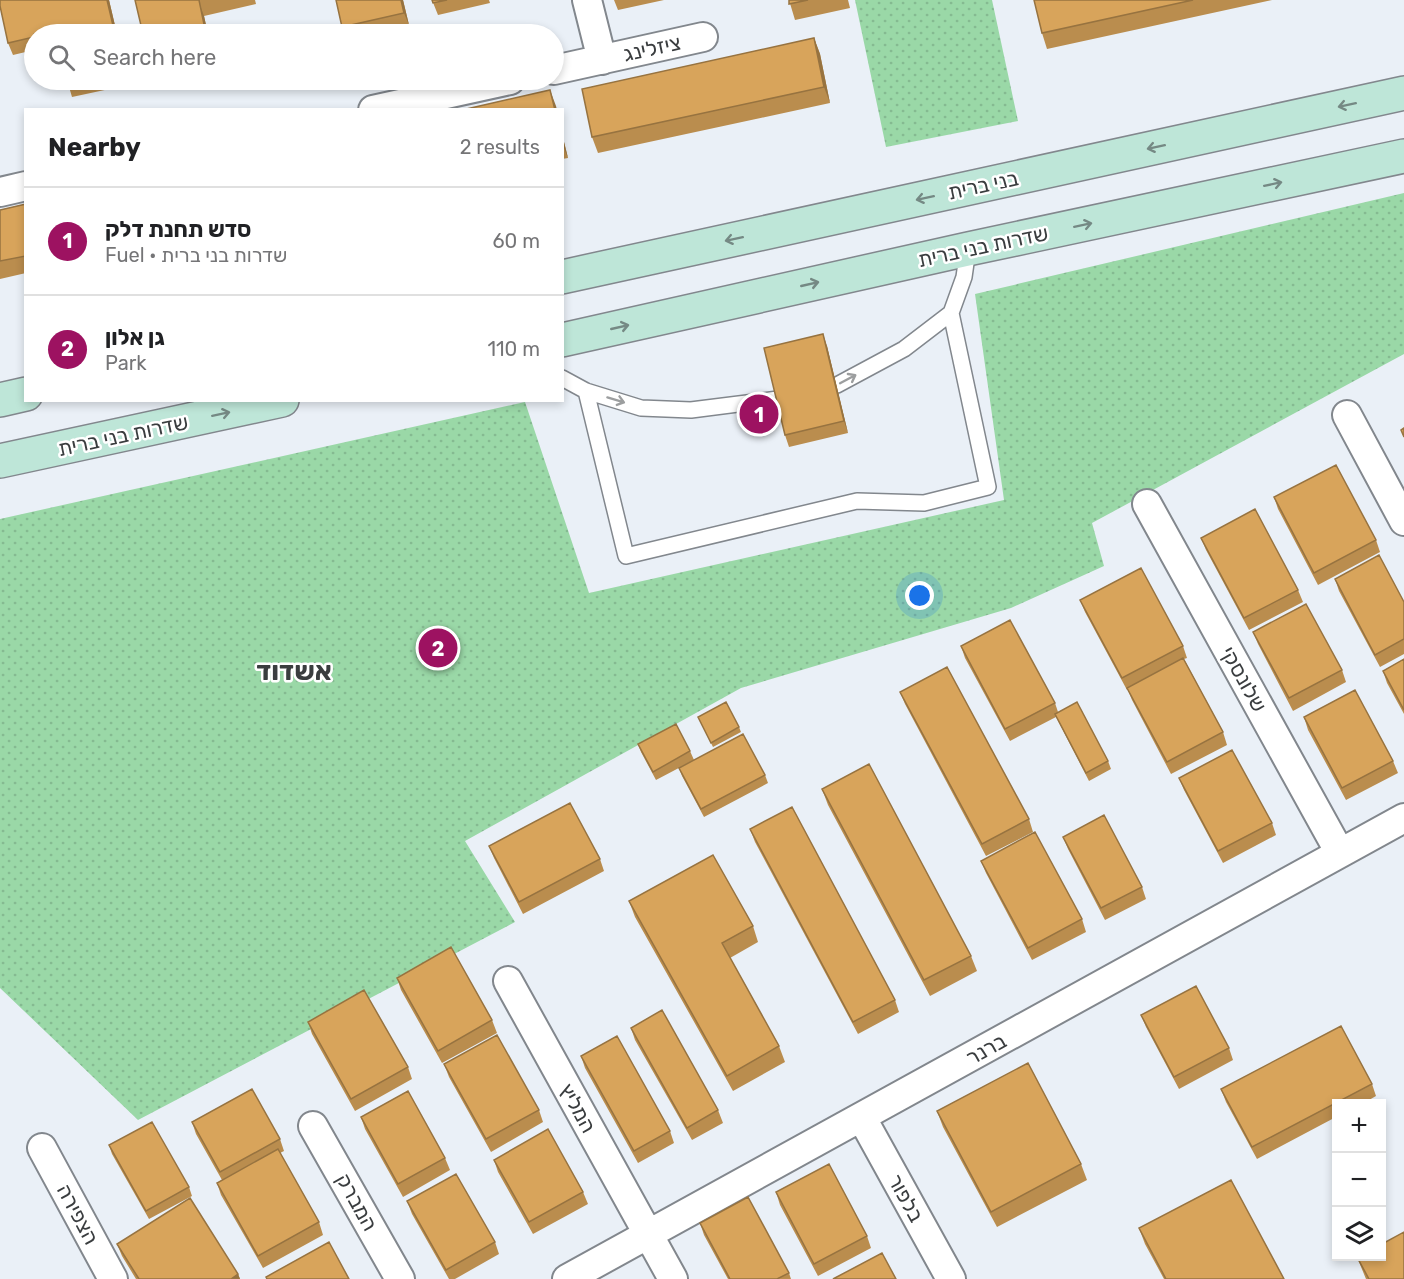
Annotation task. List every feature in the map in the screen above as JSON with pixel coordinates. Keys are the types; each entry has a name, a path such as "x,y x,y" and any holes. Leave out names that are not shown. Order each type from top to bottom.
{"main road":[{"name":"בני ברית","path":"564,277 1404,93"},
{"name":"שדרות בני ברית","path":"564,339 1404,156"},
{"path":"0,400 24,394"},
{"name":"שדרות בני ברית","path":"0,461 273,402"}],"street":[{"name":"ציזלינג","path":"587,0 602,60"},
{"name":"ציזלינג","path":"564,68 703,37"},
{"path":"382,108 464,90"},
{"path":"0,192 24,186"},
{"path":"1347,415 1404,521"},
{"name":"שלונסקי","path":"1147,504 1340,853"},
{"name":"ברנר","path":"567,1279 1404,818"},
{"name":"המליץ","path":"508,981 673,1279"},
{"name":"בלפור","path":"862,1118 951,1279"},
{"name":"המברק","path":"313,1126 400,1279"},
{"name":"הצפירה","path":"42,1148 113,1279"}],"lane":[{"path":"586,391 626,556 857,501 924,503 988,487 951,313 964,277 968,249"},
{"path":"564,379 586,391 641,408 691,410 778,399 837,385 904,349 951,313"}],"green space":[{"path":"855,0 992,0 1018,121 886,147"},
{"path":"1404,193 1404,354 1092,523 1104,566 1011,608 741,688 465,841 515,922 138,1120 0,988 0,519 525,402 589,593 1004,500 975,294"}],"building":[{"path":"0,0 107,0 113,24 24,24 24,39 8,43"},
{"path":"135,0 199,0 204,24 141,24"},
{"path":"336,0 401,0 404,13 355,24 341,24"},
{"path":"789,0 808,0 789,4"},
{"path":"1034,0 1193,0 1042,33"},
{"path":"814,38 824,87 592,137 582,89"},
{"path":"550,90 554,108 471,108"},
{"path":"24,204 24,256 0,261 0,210"},
{"path":"823,334 844,421 785,435 764,348"},
{"path":"1336,465 1376,540 1314,573 1274,497"},
{"path":"1255,509 1298,590 1244,618 1201,538"},
{"path":"1379,555 1404,602 1404,639 1375,655 1335,579"},
{"path":"1141,568 1183,646 1122,678 1080,600"},
{"path":"1306,604 1342,670 1289,698 1253,632"},
{"path":"1010,620 1055,703 1005,729 961,646"},
{"path":"1183,658 1223,732 1167,762 1127,688"},
{"path":"1404,659 1404,710 1383,671"},
{"path":"947,667 1029,819 982,844 900,692"},
{"path":"1355,690 1393,761 1342,788 1304,717"},
{"path":"726,702 739,727 711,743 698,717"},
{"path":"1077,702 1108,761 1086,773 1055,714"},
{"path":"676,724 690,751 653,772 638,744"},
{"path":"743,734 765,775 701,809 679,768"},
{"path":"1232,750 1272,823 1218,851 1179,778"},
{"path":"869,764 971,956 924,980 822,789"},
{"path":"570,803 600,859 519,902 489,846"},
{"path":"792,807 895,1000 853,1022 750,829"},
{"path":"1104,815 1142,887 1101,908 1063,837"},
{"path":"1035,832 1082,919 1028,948 981,861"},
{"path":"713,855 753,926 722,943 779,1046 727,1076 629,901"},
{"path":"451,947 492,1020 438,1051 397,978"},
{"path":"1196,986 1229,1048 1174,1077 1141,1015"},
{"path":"364,990 408,1067 351,1099 308,1022"},
{"path":"662,1010 718,1110 687,1128 631,1028"},
{"path":"1341,1026 1372,1084 1343,1099 1332,1099 1332,1105 1252,1147 1221,1089"},
{"path":"497,1035 539,1110 486,1139 444,1064"},
{"path":"617,1036 670,1131 634,1151 581,1056"},
{"path":"1028,1063 1081,1164 991,1212 937,1111"},
{"path":"252,1089 280,1139 220,1172 192,1122"},
{"path":"408,1091 445,1158 398,1184 361,1117"},
{"path":"152,1122 189,1187 146,1211 109,1145"},
{"path":"548,1129 583,1192 529,1222 494,1160"},
{"path":"278,1149 319,1222 258,1256 217,1183"},
{"path":"829,1164 867,1236 814,1264 776,1192"},
{"path":"456,1174 495,1242 446,1270 407,1201"},
{"path":"1231,1180 1284,1279 1166,1279 1139,1228"},
{"path":"748,1197 789,1273 777,1279 730,1279 700,1223"},
{"path":"190,1198 238,1274 231,1279 139,1279 117,1244"},
{"path":"1404,1232 1404,1279 1369,1279 1359,1261 1386,1261 1386,1242"},
{"path":"329,1242 349,1279 267,1279 266,1277"},
{"path":"882,1253 896,1279 833,1279"}],"place":[{"name":"סדש תחנת דלק","path":"759,414"},
{"name":"גן אלון","path":"438,648"}],"district":[{"name":"אשדוד","path":"294,671"}]}
